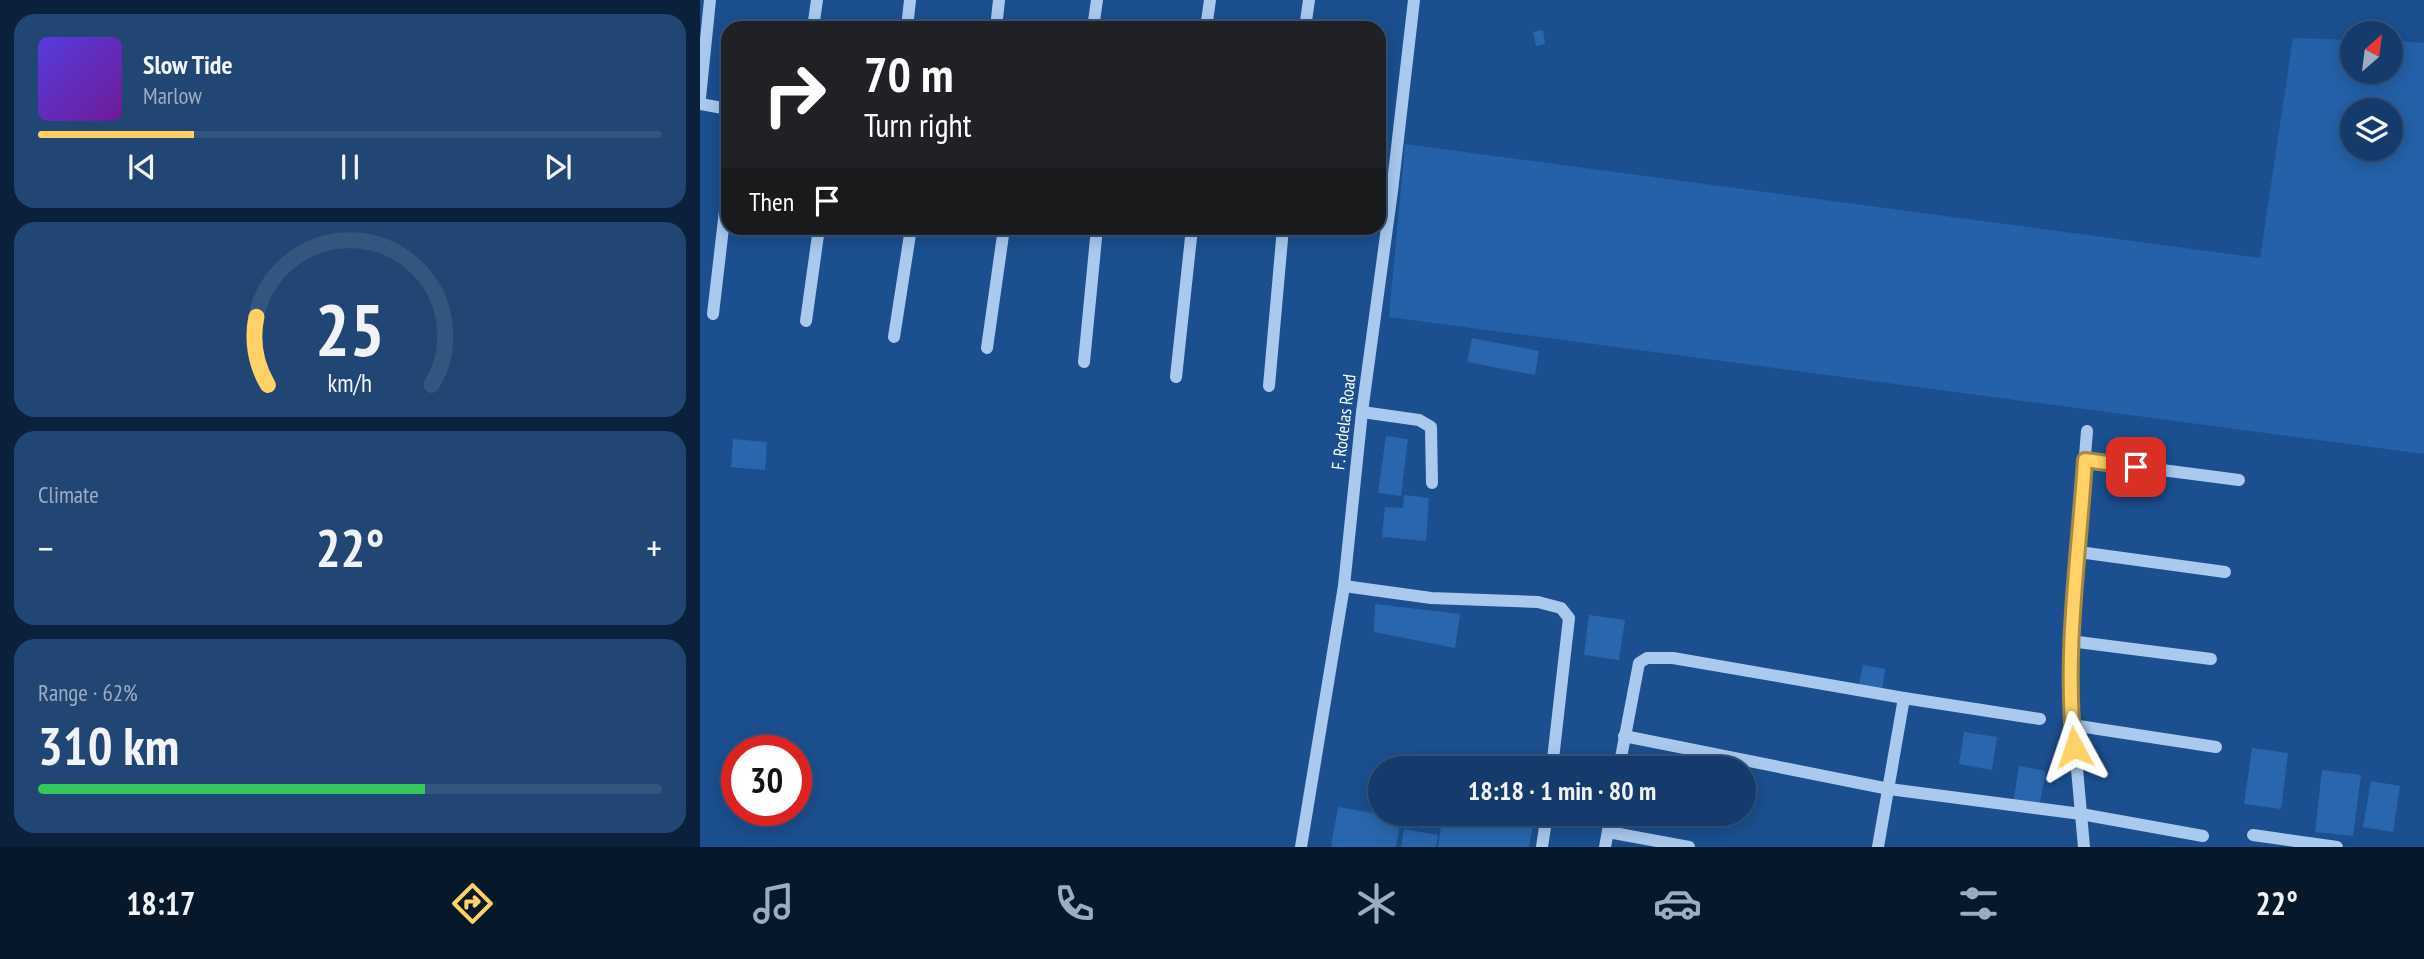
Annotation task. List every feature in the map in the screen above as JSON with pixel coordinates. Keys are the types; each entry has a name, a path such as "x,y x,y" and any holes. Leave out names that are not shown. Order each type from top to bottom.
{"street":[{"path":"700,98 710,0"},
{"path":"814,21 817,0"},
{"path":"908,21 910,0"},
{"path":"997,21 999,0"},
{"path":"1094,21 1097,0"},
{"path":"1207,21 1210,0"},
{"path":"1307,21 1309,0"},
{"name":"F. Rodelas Road","path":"1386,190 1413,0"},
{"path":"700,104 721,108"},
{"path":"713,314 722,235"},
{"path":"806,321 818,235"},
{"path":"894,337 910,235"},
{"path":"987,348 1003,235"},
{"path":"1084,362 1096,235"},
{"path":"1176,377 1191,235"},
{"path":"1269,386 1282,235"},
{"name":"F. Rodelas Road","path":"1301,847 1344,586 1381,235"},
{"path":"1362,412 1419,420 1431,427 1432,483"},
{"path":"2084,847 2072,725 2070,641 2087,431"},
{"path":"2085,460 2239,480"},
{"path":"2079,552 2225,572"},
{"path":"1344,586 1431,598 1538,602 1561,608 1569,618 1553,756"},
{"path":"2070,641 2211,659"},
{"path":"1621,756 1639,663 1647,659 1674,658 1723,665 1904,698 2040,719"},
{"path":"1878,847 1904,698"},
{"path":"2072,725 2216,747"},
{"path":"1624,736 1889,789 2081,814 2203,836"},
{"path":"1542,847 1545,826"},
{"path":"1605,847 1609,826"},
{"path":"1608,832 1689,847"},
{"path":"2253,835 2337,847"}],"shaded area":[{"path":"2293,38 2340,40 2340,84 2403,84 2403,42 2424,43 2424,454 1389,317 1405,144 2260,258"}],"building":[{"path":"1543,30 1545,44 1536,46 1533,32"},
{"path":"1472,338 1539,351 1535,375 1467,362"},
{"path":"1386,436 1408,439 1401,496 1378,493"},
{"path":"733,439 767,442 765,470 731,467"},
{"path":"1404,495 1429,498 1426,541 1382,537 1385,507 1403,508"},
{"path":"1375,604 1460,614 1455,648 1374,632"},
{"path":"1589,615 1625,620 1619,660 1584,655"},
{"path":"1863,665 1885,669 1882,693 1858,689"},
{"path":"1964,732 1997,737 1992,770 1959,764"},
{"path":"2252,748 2288,753 2281,809 2244,804"},
{"path":"2019,766 2046,771 2039,807 2013,803"},
{"path":"2322,770 2361,775 2353,836 2315,832"},
{"path":"2371,781 2400,786 2393,832 2363,827"},
{"path":"1338,807 1368,812 1368,826 1400,826 1396,847 1331,847"},
{"path":"1441,826 1533,826 1529,847 1438,847"},
{"path":"1404,829 1438,835 1436,847 1401,847"}],"route":[{"path":"2074,747 2070,641 2085,460 2136,467"}]}
